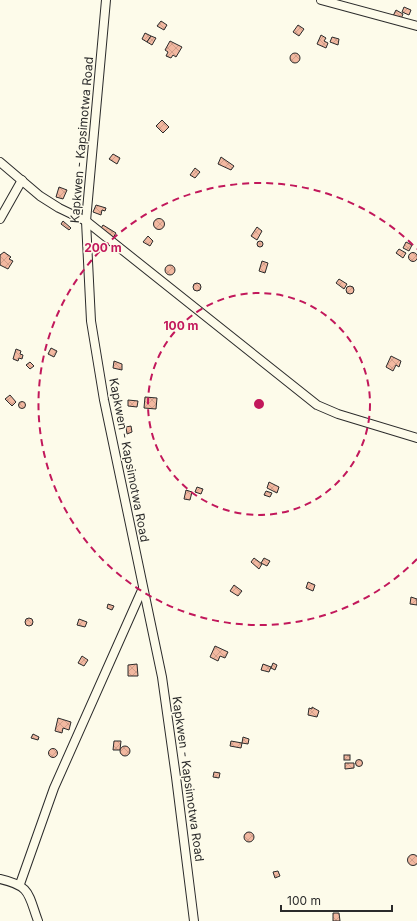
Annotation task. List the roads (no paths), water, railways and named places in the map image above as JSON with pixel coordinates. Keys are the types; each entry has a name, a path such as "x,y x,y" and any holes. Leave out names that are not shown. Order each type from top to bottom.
{"street":[{"name":"Kapkwen - Kapsimotwa Road","path":"106,0 86,221 91,321 95,351 142,590 162,677 194,921"},
{"path":"320,0 417,26"},
{"path":"0,162 40,196 59,208 86,221 317,405 338,414 417,438"},
{"path":"0,219 22,180"},
{"path":"20,884 54,788 142,590"},
{"path":"0,879 20,884 30,898 38,921"}]}
